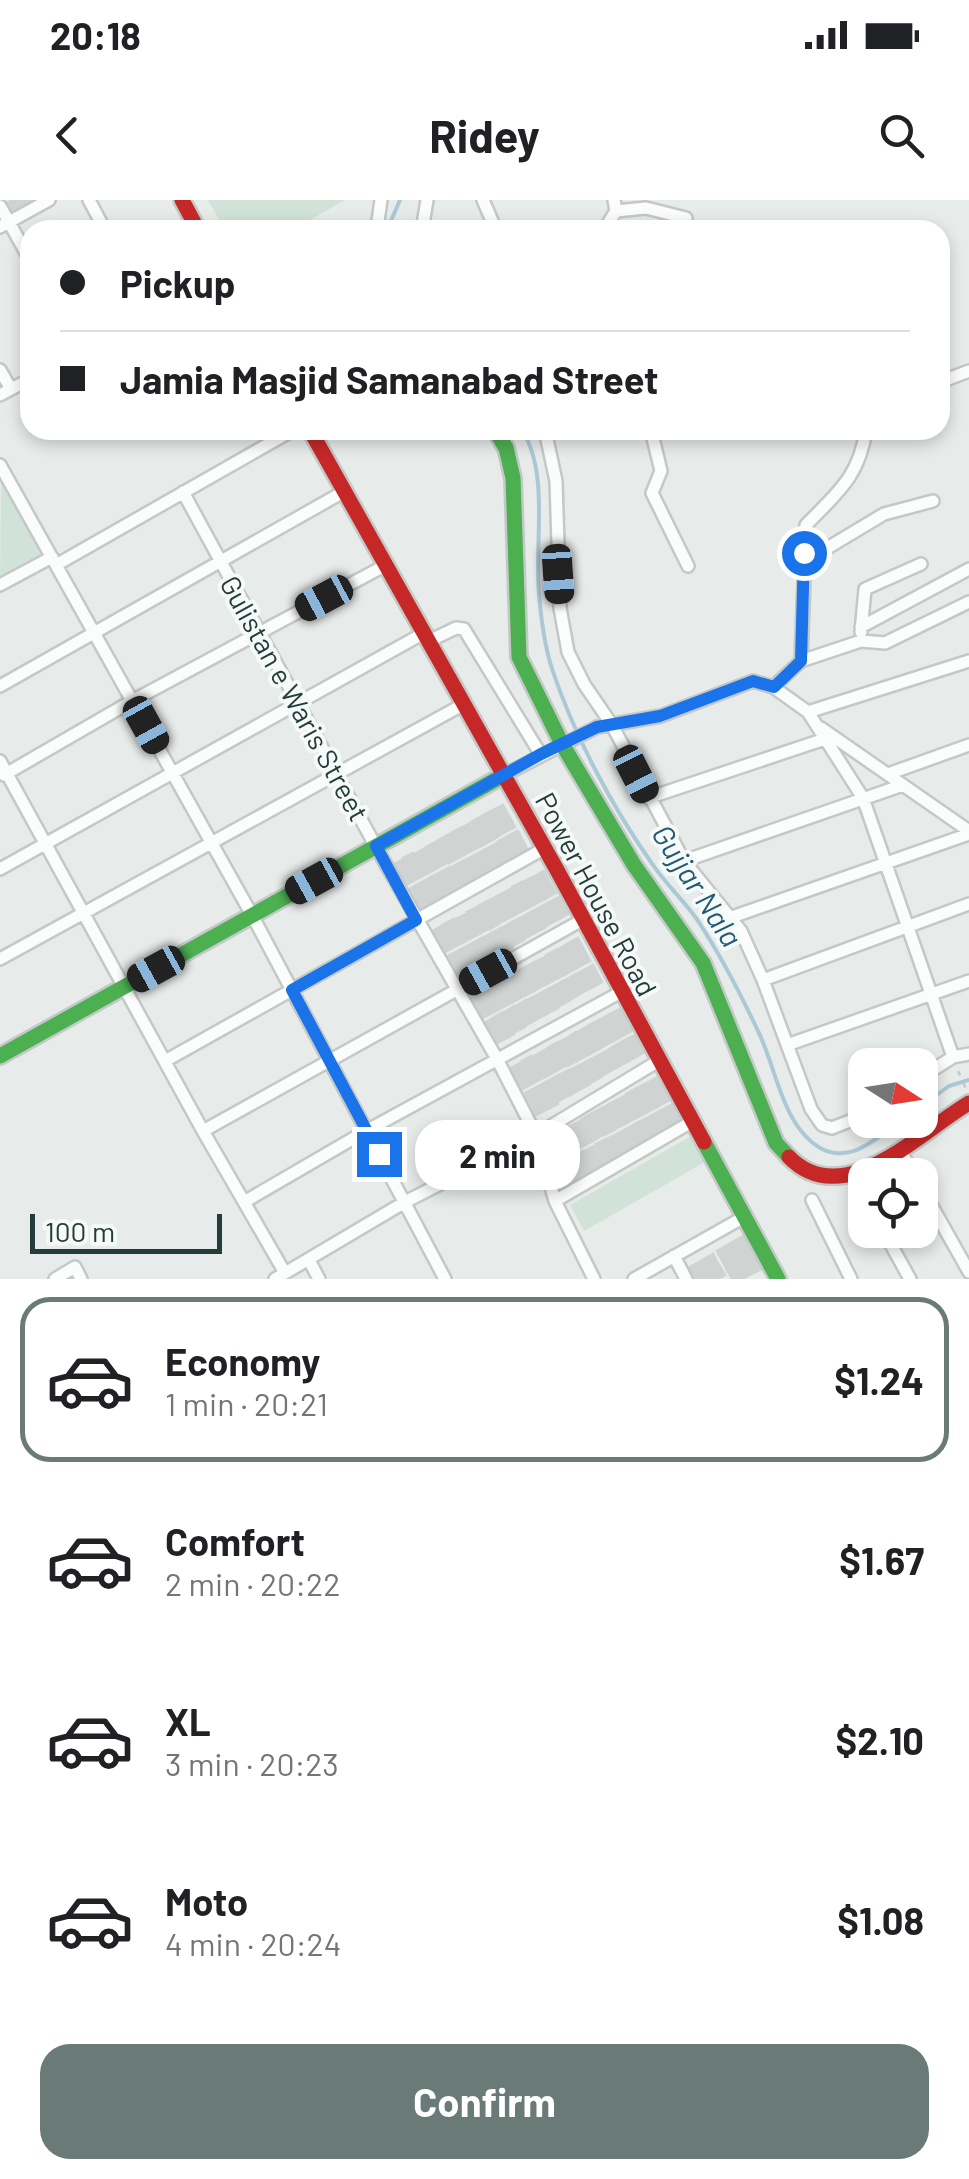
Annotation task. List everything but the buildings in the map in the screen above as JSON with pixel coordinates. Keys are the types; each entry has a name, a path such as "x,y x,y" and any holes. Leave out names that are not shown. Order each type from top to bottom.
{"street":[{"path":"4,225 49,200"},
{"path":"615,205 686,218"},
{"path":"0,206 4,225 20,247"},
{"path":"0,370 5,392"},
{"path":"0,586 54,561 275,440"},
{"name":"Power House Road","path":"316,440 545,848 778,1279"},
{"path":"501,440 512,478 519,657 634,865 703,963 761,1107 786,1158 816,1174 848,1176"},
{"path":"547,440 556,481 558,574 568,652 612,725 684,861 732,917 763,980 811,1110 822,1125 832,1128 848,1124"},
{"path":"653,440 661,472 652,493 688,566"},
{"path":"801,661 806,526 848,480 862,459 865,440"},
{"path":"0,465 252,915 445,1279"},
{"path":"0,686 344,491"},
{"name":"Gulistan e Waris Street","path":"184,492 416,920 497,1060 536,1135 555,1201 594,1279"},
{"path":"804,562 884,514 933,501"},
{"path":"861,642 865,589 920,564"},
{"path":"3,775 386,565"},
{"path":"862,628 969,569"},
{"path":"774,687 801,661 861,642 884,643 969,602"},
{"path":"0,869 298,703 426,637 456,628 464,629 541,754"},
{"path":"811,718 969,661"},
{"path":"0,1056 541,754 588,732 660,716 753,681 774,687 811,718 966,827"},
{"path":"0,958 464,704"},
{"path":"811,718 863,798 955,1062"},
{"path":"648,798 824,739"},
{"path":"888,774 969,745"},
{"path":"0,761 3,775 46,845 244,1202 280,1276 404,1202 536,1135 660,1060"},
{"path":"684,861 903,785"},
{"path":"732,917 886,862 966,827"},
{"path":"165,1060 545,848"},
{"path":"763,980 969,904"},
{"path":"203,1131 584,919"},
{"path":"787,1045 969,982"},
{"path":"244,1202 366,1130 621,992"},
{"path":"938,1070 969,1054"},
{"path":"886,1158 969,1100"},
{"path":"555,1201 693,1121"},
{"path":"900,1150 904,1158"},
{"path":"812,1200 852,1279"},
{"path":"634,1279 744,1217"},
{"path":"938,1217 969,1272 952,1279"},
{"path":"893,1248 910,1279"},
{"path":"674,1256 686,1279"},
{"path":"310,1260 319,1279"},
{"path":"54,1279 74,1267 81,1279"}],"path":[{"path":"955,1062 969,1100"}],"green space":[{"path":"208,200 345,200 310,220 219,220"},
{"path":"0,474 47,555 0,580 1,487"},
{"path":"691,1136 705,1162 584,1231 570,1205"}],"waterway":[{"name":"Gujjar Nala","path":"391,220 400,200"},
{"name":"Gujjar Nala","path":"527,440 538,488 539,594 547,651 583,746 623,819 716,950 765,1046 782,1096 798,1127 822,1149 833,1153 854,1151 877,1138"},
{"name":"Gujjar Nala","path":"938,1094 969,1080"}],"traffic: fast":[{"path":"501,440 513,478 519,657 562,744 634,865 703,963 776,1143 789,1157"},
{"path":"0,1056 504,775"},
{"path":"704,1142 778,1279"}],"traffic: jam":[{"path":"182,200 193,220"},
{"path":"316,440 557,870 704,1142"},
{"path":"789,1157 810,1172 833,1176 857,1172 905,1148 969,1103"}],"route":[{"path":"379,1154 292,990 416,920 376,846 597,727 660,716 753,681 774,687 801,661 804,553"}]}
